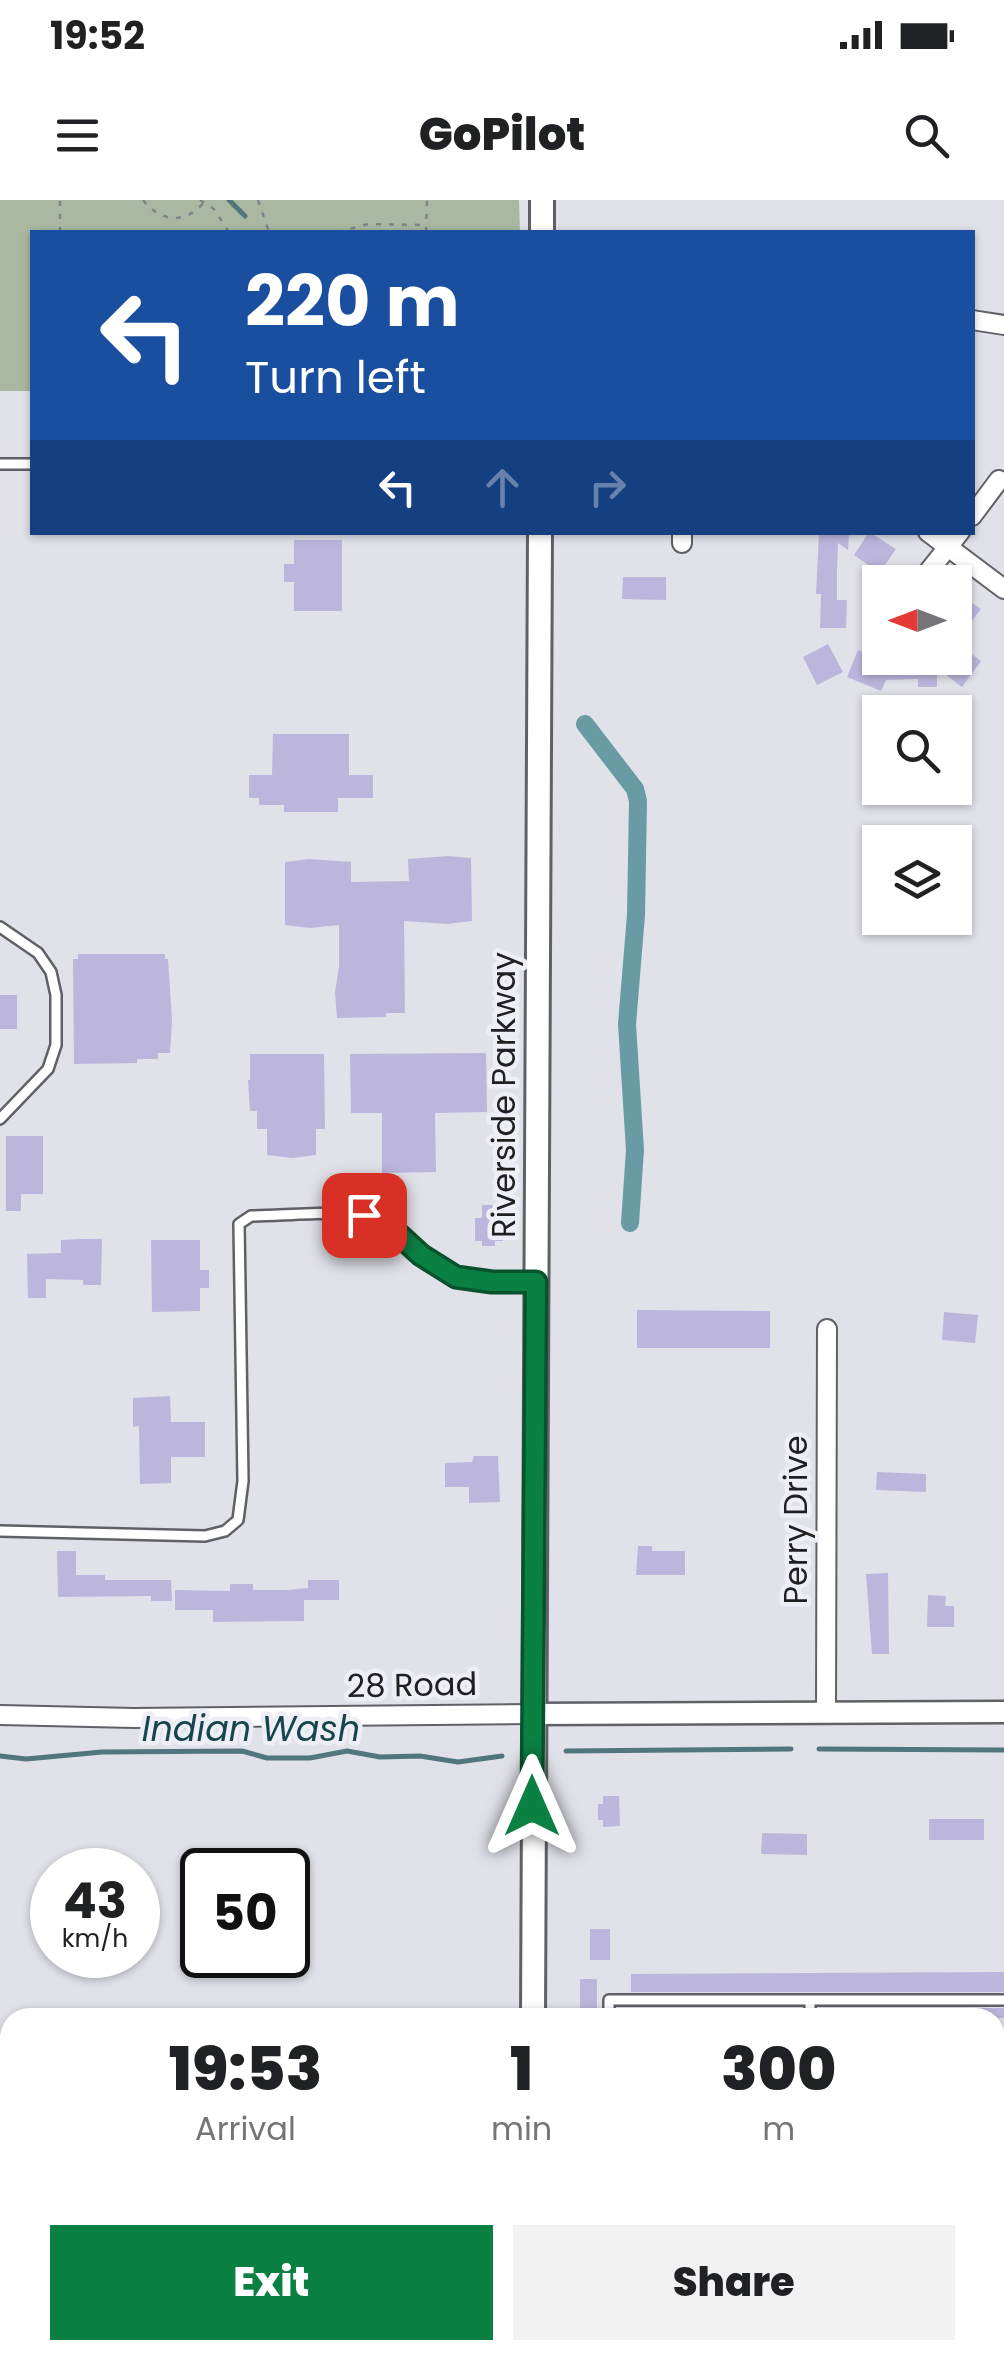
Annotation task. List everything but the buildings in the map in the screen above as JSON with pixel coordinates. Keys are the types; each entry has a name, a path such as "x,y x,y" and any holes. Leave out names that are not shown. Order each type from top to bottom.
{"main road":[{"path":"542,200 542,230"},
{"name":"Riverside Parkway","path":"532,2008 540,535"}],"street":[{"path":"975,320 1004,324"},
{"path":"975,512 999,480"},
{"path":"934,565 954,540 1004,589"},
{"name":"Perry Drive","path":"826,1712 827,1328"},
{"name":"28 Road","path":"0,1715 134,1718 1004,1712"}],"lane":[{"path":"0,464 30,464"},
{"path":"0,927 38,952 51,972 56,1045 48,1069 0,1120"},
{"path":"0,1532 205,1536 225,1531 238,1520 243,1482 238,1224 251,1216 364,1215 386,1223 421,1255 456,1277 536,1282"},
{"path":"610,2008 610,2000 1004,2000"},
{"path":"810,2000 810,2008"}],"path":[{"path":"60,200 60,230"},
{"path":"143,200 155,213 172,218 196,212 202,201 219,215 228,230"},
{"path":"258,200 268,230"},
{"path":"426,200 426,230"},
{"path":"346,230 368,224 426,225"}],"green space":[{"path":"0,200 519,200 520,230 30,230 30,391 0,391"}],"waterway":[{"path":"229,200 245,216"},
{"path":"585,724 635,789 638,801 636,915 627,1024 635,1150 630,1223"},
{"name":"Indian Wash","path":"566,1751 791,1749"},
{"name":"Indian Wash","path":"819,1749 1004,1750"},
{"name":"Indian Wash","path":"0,1756 26,1759 102,1752 242,1751 267,1758 310,1758 347,1751 458,1762 502,1756"}],"route":[{"path":"364,1215 386,1223 421,1255 456,1277 536,1282 532,1806"}]}
